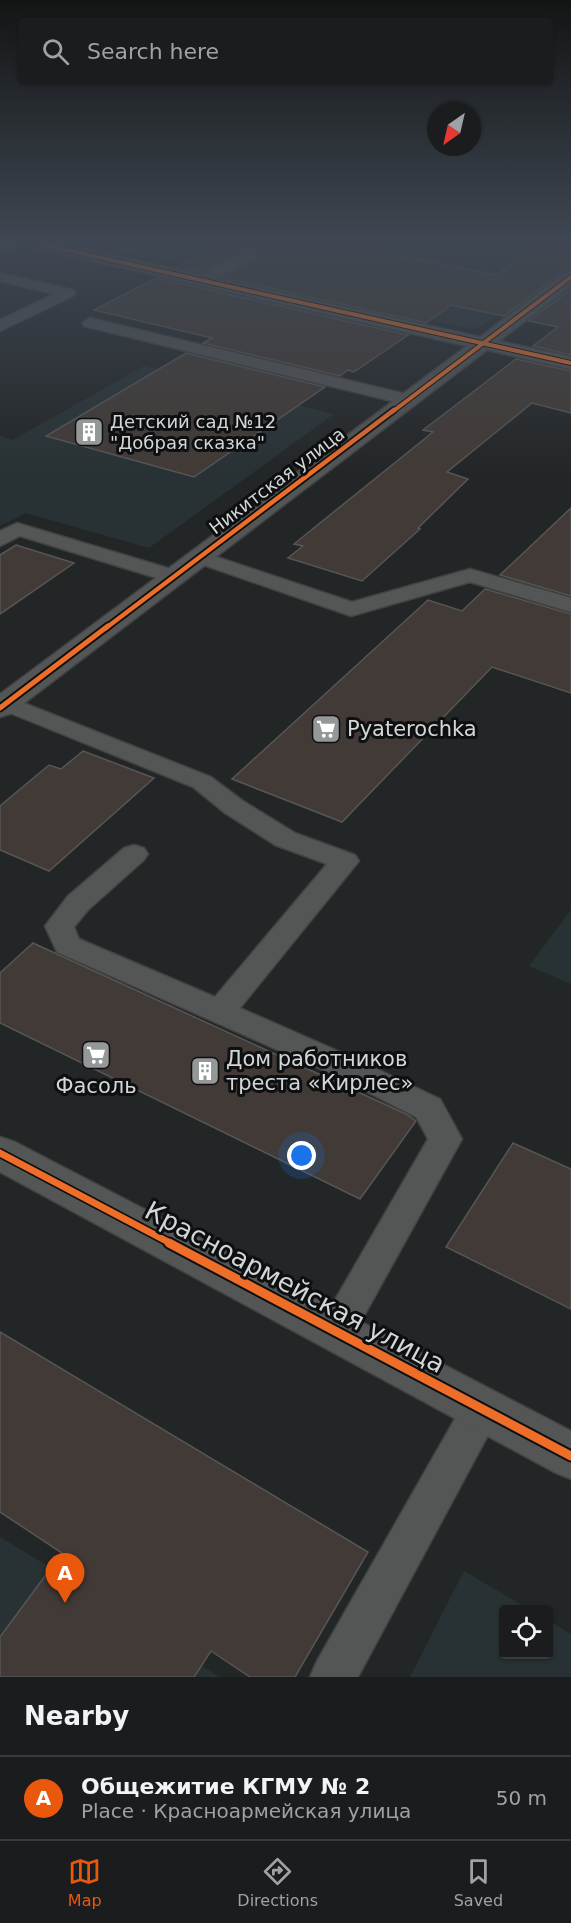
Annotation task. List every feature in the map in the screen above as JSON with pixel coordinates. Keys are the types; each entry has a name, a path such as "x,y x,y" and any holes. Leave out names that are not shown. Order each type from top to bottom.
{"street":[{"path":"372,318 571,363"},
{"name":"Никитская улица","path":"3,705 518,318"},
{"name":"Красноармейская улица","path":"0,1153 571,1456"}],"lane":[{"path":"0,326 16,318"},
{"path":"90,323 408,400"},
{"path":"0,540 17,529 173,577"},
{"path":"199,558 351,609 470,575 571,605"},
{"path":"3,705 202,782 234,807 285,839 345,861 220,1012"},
{"path":"134,854 78,903 59,926 67,945 345,1067 428,1108 445,1139 336,1331"},
{"path":"333,1677 482,1409"}],"shaded area":[{"path":"421,318 494,318 477,328"},
{"path":"144,366 334,414 149,548 26,513 0,526 0,436 13,440"},
{"path":"571,910 571,984 529,966"},
{"path":"0,1537 51,1568 219,1677 0,1677"},
{"path":"464,1571 522,1605 499,1605 499,1659 553,1659 553,1623 571,1634 571,1677 410,1677"}],"building":[{"path":"129,318 334,318 408,335 354,372 348,370 340,376 203,343 212,338"},
{"path":"405,318 433,318 426,323"},
{"path":"533,318 571,318 571,355 533,346 558,327 529,321"},
{"path":"186,353 325,387 194,477 46,436"},
{"path":"516,359 571,371 571,413 532,403 447,472 468,479 418,528 420,529 362,581 288,558 303,546 294,544 433,432 423,430"},
{"path":"571,508 571,596 500,575"},
{"path":"16,545 74,563 0,614 0,555"},
{"path":"485,589 571,614 571,693 492,667 342,822 232,779 428,600 462,611"},
{"path":"83,751 154,778 49,871 0,850 0,806 49,765 61,769"},
{"name":"Дом работников треста «Кирлес»","path":"33,943 406,1114 416,1121 360,1199 0,1023 0,973"},
{"path":"513,1143 571,1169 571,1309 446,1247"},
{"path":"0,1332 368,1552 295,1677 250,1677 211,1651 194,1677 0,1677 0,1637 62,1553 0,1512"}],"cycle path":[{"path":"371,318 571,363"},
{"path":"0,708 516,318"},
{"path":"0,1153 571,1456"}],"place":[{"name":"Детский сад №12 \"Добрая сказка\"","path":"89,432"},
{"name":"Pyaterochka","path":"326,729"},
{"name":"Фасоль","path":"96,1055"},
{"name":"Дом работников треста «Кирлес»","path":"205,1071"},
{"name":"Общежитие КГМУ № 2","path":"65,1603"}]}
